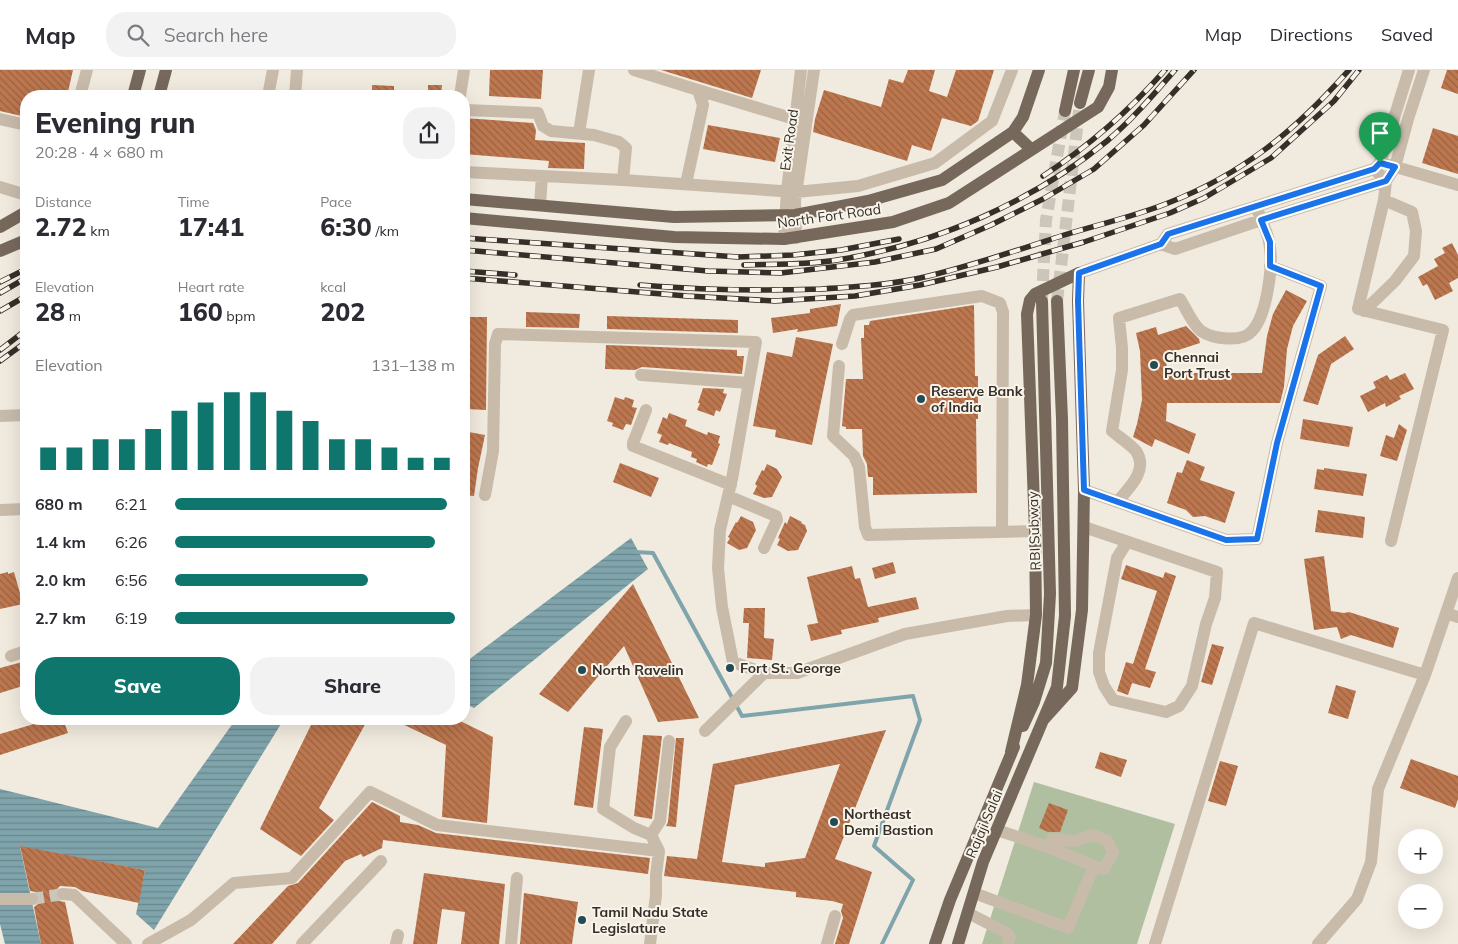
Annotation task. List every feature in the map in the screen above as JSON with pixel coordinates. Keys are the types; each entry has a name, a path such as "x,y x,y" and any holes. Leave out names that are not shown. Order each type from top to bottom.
{"main road":[{"path":"161,90 166,70"},
{"name":"North Fort Road","path":"470,199 674,217 790,216 868,201 942,180 1013,132 1023,117 1039,70"},
{"path":"1065,111 1074,70"},
{"path":"1080,103 1089,70"},
{"name":"North Fort Road","path":"470,219 674,237 790,238 893,222 949,203 1098,107 1109,87 1112,70"},
{"path":"134,90 136,71"},
{"path":"1013,132 1031,149"},
{"path":"0,227 20,215"},
{"path":"0,251 20,243"},
{"path":"1011,752 1027,685 1036,615 1028,306 1035,294 1079,273 1078,301 1084,490 1082,610 1072,688 1044,719"},
{"path":"1044,719 1057,687 1066,616 1062,419 1057,300"},
{"name":"RBI Subway","path":"1011,752 1034,702 1046,663 1050,594 1042,301"},
{"name":"Rajaji Salai","path":"958,944 983,862 1044,719"},
{"name":"Rajaji Salai","path":"935,944 950,900 1011,752"}],"street":[{"path":"82,90 87,70"},
{"path":"269,90 273,70"},
{"path":"295,90 297,70"},
{"path":"461,90 464,70"},
{"path":"579,133 589,70"},
{"path":"634,70 801,120 801,70"},
{"name":"Exit Road","path":"790,238 792,192 801,120 814,70"},
{"path":"470,172 623,180 792,192 858,186 935,163 992,121 1012,70"},
{"path":"1386,181 1377,166 1408,70"},
{"path":"1391,541 1443,330 1358,309 1384,200 1386,181 1395,167 1424,70"},
{"path":"686,184 704,105 698,90"},
{"path":"470,110 538,113 543,126 551,131 594,135 619,142 626,148 623,180"},
{"path":"0,119 20,124"},
{"path":"1079,273 1161,244 1168,234 1377,166 1395,167 1458,185"},
{"path":"540,205 542,176"},
{"path":"1161,244 1175,249 1386,181"},
{"path":"0,187 20,193"},
{"path":"1364,311 1395,281 1414,256 1416,231 1412,212 1384,200"},
{"path":"1117,502 1138,477 1141,466 1136,452 1112,431 1122,370 1120,318 1180,298 1190,317 1201,330 1225,339 1240,338 1251,333 1260,320 1266,298 1270,266 1270,242 1256,206"},
{"path":"1084,490 1226,540 1257,539 1277,443 1321,286 1270,266"},
{"path":"842,344 850,319 854,315 982,296 1000,303 1003,312 1002,532"},
{"path":"486,495 494,450 495,344 498,334 756,342 729,491 720,530 718,568 727,634 733,662 764,673 797,672 905,634 1007,616 1036,615"},
{"path":"839,366 833,436 854,456 859,467 864,527 868,536 1035,530"},
{"path":"641,375 749,383"},
{"path":"646,410 633,446 729,491 776,516 777,520 764,548"},
{"path":"0,416 20,415"},
{"path":"0,510 20,509"},
{"path":"1084,528 1127,542 1217,572 1215,598 1206,624 1192,686 1179,706 1166,712 1113,700 1104,686 1099,672 1099,653 1118,558 1127,542"},
{"path":"1318,944 1357,899 1371,862 1378,789 1452,615 1458,578"},
{"path":"1155,944 1254,623 1425,675"},
{"path":"11,656 20,652"},
{"path":"705,731 764,673"},
{"path":"626,721 610,747 603,809 634,828 651,835 659,851 650,944"},
{"path":"651,835 660,822 669,741"},
{"path":"148,944 191,920 234,883 292,878 370,792 437,825 659,851"},
{"path":"997,830 1104,869 1113,852 1107,840 1093,835 1075,840 1052,839 1048,847"},
{"path":"302,944 381,861"},
{"path":"974,893 1068,928 1094,866"},
{"path":"511,944 517,878"},
{"path":"63,894 74,895 126,944"},
{"path":"0,899 32,899"},
{"path":"968,913 1007,933 1010,938 1008,944"},
{"path":"827,944 835,916"}],"green space":[{"path":"1034,782 1175,824 1137,944 982,944"}],"water":[{"path":"631,538 648,569 474,708 470,706 470,659"},
{"path":"232,725 280,725 154,930 136,914 145,870 20,847 41,944 5,944 0,924 0,789 158,828"}],"building":[{"path":"0,70 73,70 68,90 20,90 20,116 0,111"},
{"path":"490,70 543,70 541,99 489,96"},
{"path":"661,70 761,70 752,98"},
{"path":"908,70 935,70 929,91 947,97 956,70 994,70 978,121 971,126 942,118 931,151 912,145 907,161 813,132 824,90 881,107 889,79 903,83"},
{"path":"1447,70 1458,70 1458,94 1441,88"},
{"path":"372,85 394,86 394,90 372,90"},
{"path":"428,85 442,85 442,90 428,90"},
{"path":"470,118 533,123 536,130 535,140 585,143 584,169 548,168 549,161 470,154"},
{"path":"708,125 780,138 775,162 703,149"},
{"path":"1433,128 1458,136 1458,174 1422,163"},
{"path":"1452,243 1458,255 1458,278 1449,283 1453,291 1435,300 1427,284 1423,286 1418,277 1438,266 1434,259 1445,253 1442,248"},
{"name":"Chennai Port Trust","path":"1286,290 1307,301 1293,326 1287,349 1284,387 1280,403 1167,403 1166,421 1196,434 1189,454 1155,439 1152,447 1133,437 1142,400 1140,351 1136,333 1156,327 1158,335 1186,326 1199,339 1200,343 1166,354 1167,373 1262,373 1267,336 1273,314"},
{"path":"841,304 837,326 797,332 798,329 773,333 771,318 810,313 810,309"},
{"name":"Reserve Bank of India","path":"974,305 975,376 978,376 978,419 976,419 977,493 873,495 873,477 868,477 867,464 863,456 862,429 846,429 846,427 842,426 846,379 863,379 861,338 864,338 864,325 869,325 870,321"},
{"path":"526,312 580,314 579,328 526,327"},
{"path":"607,316 738,320 738,333 607,329"},
{"path":"470,317 487,317 486,410 470,409"},
{"path":"1345,336 1354,349 1331,364 1318,405 1303,401 1318,355"},
{"path":"796,337 833,344 812,445 775,437 776,430 753,426 767,352 792,357"},
{"path":"606,345 737,350 737,356 744,356 742,374 642,367 635,370 605,369"},
{"path":"1405,373 1414,389 1399,396 1401,399 1386,407 1385,403 1368,412 1360,396 1376,388 1373,382 1387,375 1390,380"},
{"path":"703,388 724,389 723,393 727,394 720,412 716,410 714,416 697,410"},
{"path":"615,397 624,400 625,397 634,400 632,407 637,408 631,425 626,424 623,430 612,426 613,423 607,421"},
{"path":"669,413 687,420 685,426 707,435 708,432 720,436 718,443 720,444 712,465 708,464 707,467 696,462 697,459 691,457 692,452 669,443 668,445 659,442 662,435 657,433 663,417 667,419"},
{"path":"1303,419 1353,427 1349,447 1300,439"},
{"path":"1399,424 1407,430 1397,461 1380,456 1386,435 1394,438"},
{"path":"470,432 485,435 474,496 470,496"},
{"path":"1187,460 1205,467 1200,480 1235,492 1225,523 1205,516 1193,517 1186,510 1167,503 1177,472 1182,473"},
{"path":"620,463 659,478 651,497 613,482"},
{"path":"767,464 777,469 782,477 772,497 764,498 753,494 757,486 755,484"},
{"path":"1324,468 1367,474 1363,496 1314,489 1317,469 1324,470"},
{"path":"1318,510 1365,517 1363,538 1315,532"},
{"path":"741,516 753,522 756,530 747,548 739,550 727,543 730,538 728,537"},
{"path":"790,516 802,522 807,531 798,550 788,551 777,545 785,522 787,524"},
{"path":"1324,556 1331,611 1349,612 1399,628 1393,648 1351,635 1341,639 1337,627 1314,630 1304,559"},
{"path":"893,562 896,573 875,579 872,568"},
{"path":"1126,565 1163,578 1165,572 1176,576 1145,669 1156,672 1150,688 1132,683 1128,695 1117,691 1126,662 1133,664 1157,591 1121,579"},
{"path":"852,566 855,579 860,578 868,607 916,597 919,609 878,618 879,622 841,630 842,634 811,641 807,625 818,623 807,577"},
{"path":"14,572 20,593 20,605 0,609 0,574"},
{"name":"North Ravelin","path":"633,584 699,718 658,722 624,646 568,712 539,694"},
{"path":"744,608 765,608 764,638 774,639 772,660 747,658 749,623 743,623"},
{"path":"1212,644 1224,647 1212,685 1201,682"},
{"path":"20,663 20,687 0,693 0,668"},
{"path":"1336,685 1356,691 1348,719 1328,713"},
{"path":"31,725 65,725 68,733 0,755 0,734"},
{"path":"311,725 365,725 319,808 334,820 301,856 260,829"},
{"path":"404,725 468,725 493,737 487,823 442,817 446,745"},
{"path":"584,727 603,729 593,808 574,805"},
{"path":"886,730 835,859 872,872 849,944 835,944 843,918 841,911 843,904 796,897 796,892 664,876 667,856 697,859 713,764","holes":["840,764 805,858 765,863 765,867 722,862 735,785"]},
{"path":"643,735 662,736 652,819 634,816"},
{"path":"676,738 684,738 676,827 666,826 668,822"},
{"path":"1100,752 1127,760 1121,777 1095,768"},
{"path":"1411,759 1458,776 1458,799 1455,808 1400,788"},
{"path":"1220,761 1238,766 1226,806 1208,801"},
{"path":"372,802 400,816 400,822 418,825 436,833 650,858 648,874 383,840 382,848 363,857 361,854 345,861 272,944 233,944 288,886 298,883"},
{"path":"1049,803 1068,810 1060,832 1048,832 1039,828"},
{"path":"20,846 145,870 139,903 82,891 75,887 60,886 56,890 55,897 59,901 65,902 74,944 41,944 34,907 39,903 40,899 36,892 30,891"},
{"path":"424,873 505,884 499,944 461,944 465,912 442,909 437,944 413,944"},
{"path":"524,893 578,902 572,944 520,944"}],"waterway":[{"path":"635,552 653,553 742,716 913,696 920,720 874,846 913,880 882,944"}],"tunnel":[{"path":"1057,301 1080,103"},
{"path":"1042,299 1046,220 1065,111"},
{"path":"32,899 63,894"}],"railway":[{"path":"1043,176 1108,127 1165,70"},
{"path":"744,265 818,262 879,252 949,231 982,217 1016,201 1047,183 1107,141 1134,116 1175,70"},
{"path":"470,251 708,271 781,273 875,262 936,249 991,225 1043,199 1094,169 1144,125 1194,70"},
{"path":"640,285 753,290 821,289 896,282 956,269 1128,217 1195,191 1244,164 1288,131 1349,70"},
{"path":"470,278 775,301 855,296 920,285 997,267 1084,242 1170,213 1204,198 1271,158 1334,101 1359,70"},
{"path":"470,238 738,257 793,255 841,250 899,239"},
{"path":"470,271 515,275"},
{"path":"0,282 20,272"},
{"path":"0,293 20,281"},
{"path":"0,311 20,299"},
{"path":"0,350 20,335"},
{"path":"0,361 20,346"}],"place":[{"name":"Chennai Port Trust","path":"1154,365"},
{"name":"Reserve Bank of India","path":"921,399"},
{"name":"Fort St. George","path":"730,668"},
{"name":"North Ravelin","path":"582,670"},
{"name":"Northeast Demi Bastion","path":"834,822"},
{"name":"Tamil Nadu State Legislature","path":"582,920"}],"route":[{"path":"1380,163 1395,167 1386,181 1261,220 1270,242 1270,266 1321,286 1277,443 1257,539 1226,540 1084,490 1078,301 1079,273 1161,244 1168,234 1374,169 1380,163"}]}
